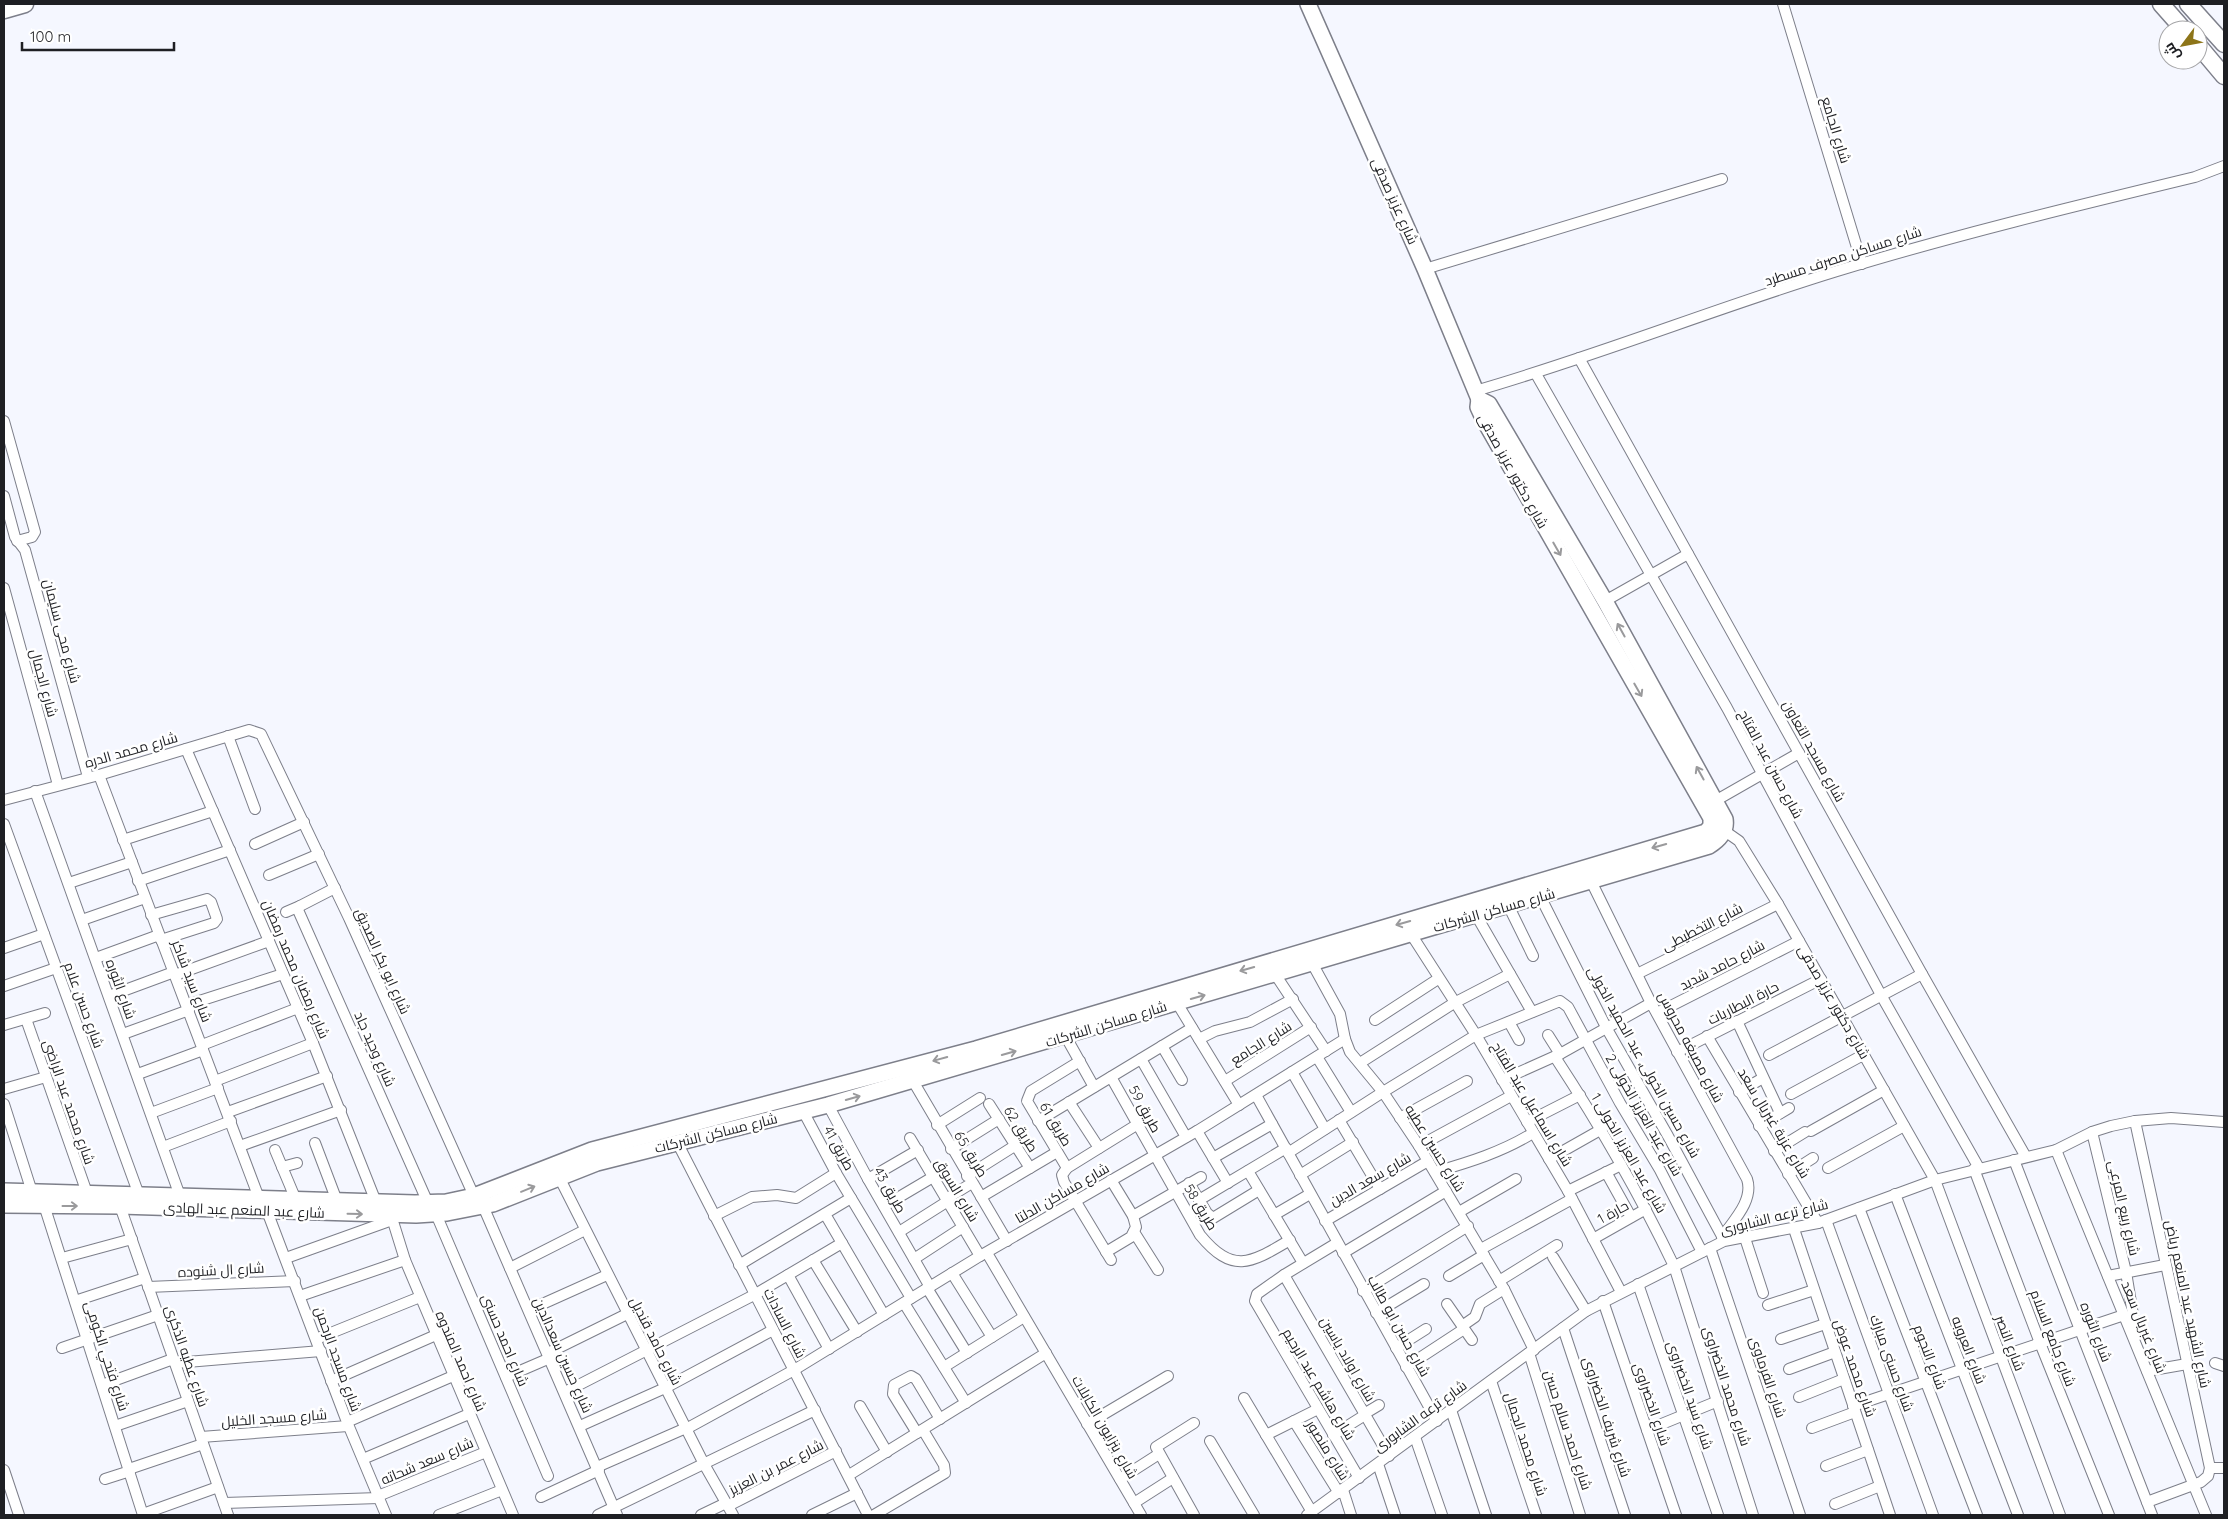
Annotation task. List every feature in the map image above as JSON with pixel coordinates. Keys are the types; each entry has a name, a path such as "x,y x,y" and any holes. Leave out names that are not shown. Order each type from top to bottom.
{"main road":[{"path":"4,10 25,4"},
{"path":"2161,4 2175,20"},
{"path":"2188,4 2224,44"},
{"path":"2208,58 2224,76"}],"street":[{"name":"شارع عزيز صدقى","path":"1308,4 1477,395"},
{"name":"شارع الجامع","path":"1783,4 1862,264"},
{"name":"شارع مساكن مصرف مسطرد","path":"1477,395 1579,358 1933,242 2195,177 2224,166"},
{"path":"1424,269 1722,179"},
{"name":"شارع مسجد التعاون","path":"1579,358 2026,1157"},
{"name":"شارع حسن عبد الفتاح","path":"1536,374 1727,708 1761,775 1977,1169"},
{"name":"شارع دكتور عزيز صدقى","path":"1477,395 1489,404 1605,601 1725,819 1724,832 1739,841 1778,904 1935,1180"},
{"name":"شارع دكتور عزيز صدقى","path":"1477,395 1478,407 1484,420 1711,818 1711,826 1706,832"},
{"path":"4,420 35,532 32,537 17,541"},
{"path":"4,462 14,459"},
{"name":"شارع محى سليمان","path":"4,496 17,541 26,550 88,777"},
{"path":"1605,601 1688,554"},
{"name":"شارع الجمال","path":"4,588 58,786"},
{"name":"شارع محمد الدره","path":"4,800 249,730 258,732 264,738"},
{"path":"228,736 255,809"},
{"name":"شارع ابو بكر الصديق","path":"264,738 335,888 478,1201"},
{"name":"شارع رمضان محمد رمضان","path":"186,748 327,1076 376,1202"},
{"path":"1715,801 1799,753"},
{"name":"شارع سيد شاكر","path":"98,774 263,1205"},
{"name":"شارع الثوره","path":"35,791 138,1074 180,1196"},
{"path":"123,840 214,811"},
{"path":"255,844 304,822"},
{"name":"شارع حسن علام","path":"4,824 139,1195"},
{"path":"1706,832 1724,832"},
{"name":"شارع مساكن الشركات","path":"478,1201 596,1163 678,1144 913,1081 978,1055 1588,874 1706,832"},
{"name":"شارع مساكن الشركات","path":"478,1201 592,1150 978,1055 1066,1037 1508,906 1540,896 1588,874 1709,846 1718,840 1724,832"},
{"path":"138,881 230,850"},
{"path":"269,875 319,854"},
{"path":"69,883 132,862"},
{"name":"شارع مصبغه محروس","path":"1588,874 1651,1003 1750,1188 1749,1196 1723,1239"},
{"path":"286,912 335,888"},
{"name":"شارع حسين الخولى, عبد الحميد الخولى","path":"1540,896 1607,1030 1723,1239"},
{"path":"82,920 145,898"},
{"path":"96,958 160,937 214,924 217,919 211,902 206,899 151,915"},
{"name":"شارع التخطيطى","path":"1637,974 1778,904"},
{"name":"شارع وحيد جاد","path":"300,906 299,913 432,1208"},
{"path":"1508,906 1533,956"},
{"path":"1199,1200 1325,1129 1476,1035 1532,1012 1476,915"},
{"path":"4,948 44,934"},
{"name":"شارع اسماعيل عبد الفتاح","path":"1411,934 1438,979 1476,1035 1549,1159 1621,1292"},
{"path":"109,996 270,941"},
{"name":"شارع حامد شديد","path":"1657,1014 1799,941"},
{"name":"شارع حسين عطيه","path":"1312,963 1340,1014 1345,1039 1350,1052 1382,1092 1419,1146 1468,1226 1501,1285 1531,1351"},
{"path":"4,986 56,968"},
{"path":"123,1034 188,1008 283,974"},
{"path":"1276,974 1311,1028 1321,1054 1351,1112"},
{"path":"1360,1063 1454,1003 1510,974"},
{"path":"1768,1055 1922,974"},
{"path":"1375,1020 1438,979"},
{"name":"حارة البطاريات","path":"1677,1052 1820,979"},
{"path":"1199,1039 1216,1031 1250,1022 1293,999"},
{"name":"شارع عبد العزيز الخولى 2","path":"1532,1012 1555,1002 1565,1002 1706,1250"},
{"path":"1177,1003 1239,1105"},
{"path":"1502,1080 1557,1056 1607,1030 1651,1003"},
{"path":"138,1074 298,1008"},
{"path":"4,1025 44,1013"},
{"name":"شارع محمد عبد الراضى","path":"26,1019 87,1194"},
{"path":"1737,1021 1763,1078 1784,1111 1759,1126"},
{"path":"1509,1022 1519,1040"},
{"path":"1038,1121 1192,1028"},
{"name":"شارع الجامع","path":"1225,1081 1311,1028"},
{"name":"شارع عبد العزيز الخولى 1","path":"1548,1035 1557,1056 1602,1129 1674,1266"},
{"name":"شارع عزبة غبريال سعد","path":"1707,1036 1788,1174 1822,1221"},
{"path":"1066,1037 1094,1087"},
{"name":"شارع مساكن الدلتا","path":"541,1497 686,1429 794,1370 983,1254 1184,1139 1345,1039"},
{"path":"151,1113 313,1043"},
{"path":"1162,1046 1182,1080"},
{"path":"1791,1094 1863,1055"},
{"name":"طريق 61","path":"1067,1168 1027,1100 1028,1095 1080,1061"},
{"path":"1138,1061 1184,1139"},
{"path":"1292,1072 1325,1129"},
{"path":"163,1147 327,1076"},
{"path":"4,1089 46,1077"},
{"name":"طريق 59","path":"1111,1077 1155,1155"},
{"path":"1739,1092 1763,1078"},
{"name":"طريق 65","path":"913,1081 937,1125 1007,1241"},
{"path":"1400,1118 1467,1081"},
{"path":"1774,1151 1884,1090"},
{"name":"شارع حسن ابو طالب","path":"1256,1095 1437,1421"},
{"path":"1527,1122 1580,1095"},
{"path":"1419,1146 1511,1096"},
{"path":"937,1125 980,1098"},
{"path":"1069,1102 1099,1148"},
{"path":"4,1104 32,1192"},
{"name":"طريق 62","path":"989,1104 1030,1168"},
{"name":"طريق 43","path":"828,1105 967,1352"},
{"path":"240,1146 341,1110"},
{"name":"طريق 41","path":"803,1111 907,1301 966,1403"},
{"name":"شارع ترعه الشابورى","path":"1310,1513 1586,1311 1706,1250 1723,1239 1745,1238 1822,1221 1935,1180 2056,1150 2092,1132 2135,1121 2171,1118 2224,1122"},
{"path":"952,1149 999,1119"},
{"path":"1339,1120 1380,1189"},
{"name":"شارع الشهيد عبد المنعم رياض","path":"2135,1121 2210,1468"},
{"path":"1111,1180 1133,1216 1136,1227 1131,1237 1108,1256 1062,1179 1062,1175 1067,1168 1138,1124"},
{"path":"1213,1158 1272,1124"},
{"path":"1828,1168 1904,1126"},
{"path":"1549,1159 1602,1129"},
{"path":"1197,1131 1228,1183"},
{"name":"شارع ربيع المرعى","path":"2092,1132 2126,1272 2138,1350"},
{"path":"1435,1172 1492,1154 1533,1133"},
{"name":"شارع السوق","path":"910,1138 963,1228 983,1254 1046,1353"},
{"path":"1300,1175 1352,1142"},
{"path":"315,1143 337,1201"},
{"name":"شارع السادات","path":"678,1144 868,1515"},
{"path":"899,1232 947,1200 969,1179 1016,1145"},
{"path":"275,1150 296,1200"},
{"path":"868,1179 918,1150"},
{"name":"شارع غبريال سعد","path":"2056,1150 2206,1515"},
{"path":"980,1197 1057,1152"},
{"name":"طريق 58","path":"1155,1155 1200,1234 1219,1255 1231,1260 1245,1261 1259,1258 1290,1240"},
{"path":"1788,1174 1813,1158"},
{"name":"شارع الثوره","path":"2014,1160 2152,1515"},
{"name":"شارع سعد الدين","path":"1326,1221 1428,1161"},
{"path":"282,1167 297,1162"},
{"path":"1449,1276 1482,1252 1621,1164"},
{"name":"شارع جامع السلام","path":"1977,1169 2040,1343 2109,1515"},
{"path":"1248,1171 1303,1263"},
{"path":"1606,1172 1631,1217"},
{"path":"714,1216 752,1197 777,1195 796,1198 836,1173"},
{"name":"شارع حامد قنديل","path":"559,1176 607,1275 704,1464 729,1508"},
{"path":"884,1206 933,1176"},
{"path":"1133,1216 1201,1177"},
{"path":"1459,1212 1516,1179"},
{"name":"شارع النصر","path":"1935,1180 2060,1515"},
{"path":"1189,1184 1209,1216 1213,1218 1259,1190"},
{"name":"شارع عبد المنعم عبد الهادى","path":"4,1191 180,1196 392,1217 432,1208 478,1201"},
{"path":"1343,1253 1446,1191"},
{"path":"1274,1215 1310,1194"},
{"name":"شارع العروبه","path":"1895,1194 2018,1515"},
{"path":"739,1265 851,1198"},
{"name":"شارع عبد المنعم عبد الهادى","path":"4,1205 263,1205 296,1200 376,1202 432,1208"},
{"name":"شارع حسين سعدالدين","path":"478,1201 529,1310 615,1512"},
{"name":"شارع فتحي الكومى","path":"44,1205 143,1515"},
{"name":"شارع مسجد الرحمن","path":"263,1205 286,1258 348,1424 386,1515"},
{"name":"شارع عطيه الذكرى","path":"120,1206 228,1515"},
{"name":"شارع احمد حسنى","path":"432,1208 548,1476"},
{"name":"شارع النجوم","path":"1859,1208 1924,1382 1977,1515"},
{"name":"حارة 1","path":"1593,1239 1646,1210"},
{"path":"825,1214 884,1315"},
{"path":"286,1258 392,1217"},
{"name":"شارع احمد المندوه","path":"392,1217 404,1260 514,1515"},
{"name":"شارع حسنى مبارك","path":"1822,1221 1889,1394 1933,1515"},
{"path":"1364,1291 1468,1226"},
{"path":"914,1258 963,1228"},
{"name":"شارع محمد عوض","path":"1794,1228 1890,1515"},
{"path":"510,1268 585,1230"},
{"path":"1134,1232 1158,1270"},
{"path":"1745,1238 1764,1293"},
{"path":"62,1258 132,1240"},
{"path":"565,1392 754,1295 842,1243"},
{"path":"1284,1274 1338,1243"},
{"path":"1406,1367 1463,1327 1475,1317 1480,1304 1501,1285 1557,1245"},
{"name":"شارع الفرماوى","path":"1706,1250 1800,1515"},
{"path":"1553,1257 1586,1311"},
{"path":"300,1296 404,1260"},
{"path":"813,1260 857,1332"},
{"path":"2108,1276 2165,1265"},
{"name":"شارع محمد الخضراوى","path":"1674,1266 1753,1515"},
{"path":"952,1273 992,1337"},
{"name":"شارع هاشم عبد الرحيم","path":"1284,1274 1256,1294 1256,1304 1359,1478"},
{"name":"شارع اولاد ياسين","path":"1284,1274 1389,1456"},
{"path":"529,1310 607,1275"},
{"path":"788,1275 829,1349"},
{"name":"شارع ال شنوده","path":"75,1301 147,1283 295,1281"},
{"path":"1376,1313 1424,1284"},
{"name":"شارع سيد الخضراوى","path":"1638,1284 1682,1416 1718,1515"},
{"path":"1768,1305 1814,1290"},
{"path":"316,1339 420,1297"},
{"name":"شارع الخضراوى","path":"1603,1301 1676,1515"},
{"path":"1447,1304 1472,1340"},
{"path":"506,1377 627,1314"},
{"path":"1812,1428 1889,1394 2124,1315"},
{"path":"62,1348 158,1316"},
{"path":"944,1367 1024,1317"},
{"path":"1781,1340 1825,1324"},
{"name":"شارع شريف الخضراوى","path":"1563,1328 1625,1515"},
{"path":"1396,1348 1426,1329"},
{"path":"580,1426 665,1388 773,1330"},
{"path":"332,1380 436,1336"},
{"path":"102,1385 174,1361 321,1351"},
{"name":"شارع احمد سالم حسن","path":"1531,1351 1580,1515"},
{"path":"1789,1369 1835,1352"},
{"path":"848,1475 1046,1353"},
{"name":"شارع بنزايون الكابلات","path":"1046,1353 1141,1515"},
{"path":"2147,1371 2187,1364"},
{"name":"شارع مسجد الخليل","path":"105,1479 202,1441 348,1424 453,1376"},
{"path":"874,1515 941,1476 946,1469 895,1398 894,1384 911,1376 918,1382 940,1419"},
{"path":"1088,1424 1168,1376"},
{"path":"1799,1397 1844,1379"},
{"name":"شارع محمد الجمال","path":"1491,1381 1536,1515"},
{"path":"1244,1398 1310,1513"},
{"path":"115,1426 188,1401"},
{"path":"1647,1430 1718,1401"},
{"path":"1333,1435 1379,1405"},
{"path":"860,1406 887,1452"},
{"path":"1266,1435 1318,1409"},
{"path":"598,1515 615,1512 704,1464 815,1410"},
{"path":"1451,1410 1486,1515"},
{"path":"363,1459 469,1414"},
{"name":"شارع منصور","path":"1294,1421 1341,1492 1351,1515"},
{"path":"1194,1423 1156,1446 1194,1515"},
{"path":"1415,1437 1442,1515"},
{"path":"1210,1441 1254,1515"},
{"path":"1826,1466 1868,1450"},
{"name":"شارع سعد شحاته","path":"379,1497 486,1452"},
{"name":"شارع عمر بن العزيز","path":"701,1515 729,1508 836,1452"},
{"path":"1120,1480 1159,1454"},
{"path":"1378,1464 1395,1515"},
{"path":"2147,1502 2205,1480 2210,1468 2224,1468"},
{"path":"4,1470 7,1492 19,1515"},
{"path":"1134,1503 1173,1478"},
{"path":"1835,1504 1880,1486"},
{"path":"143,1515 218,1487"},
{"path":"438,1515 502,1490"},
{"path":"812,1515 857,1493"},
{"path":"224,1503 379,1497"}]}
